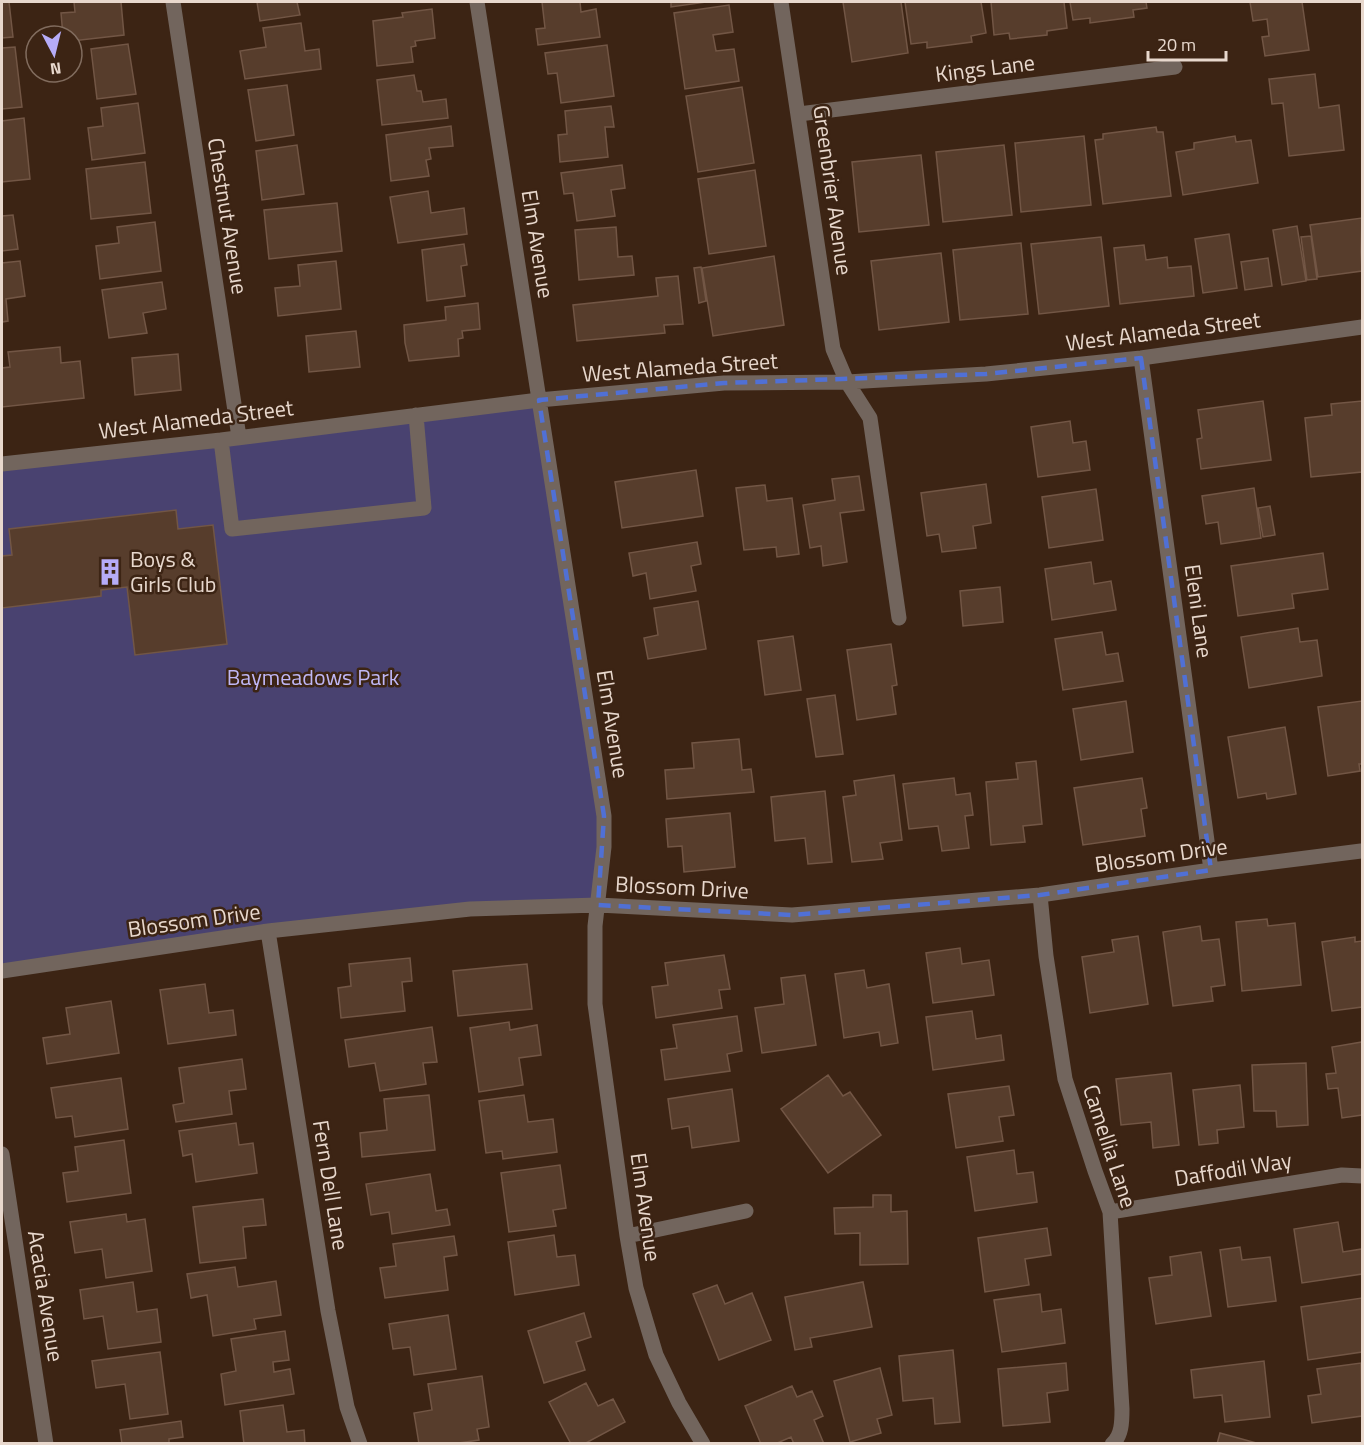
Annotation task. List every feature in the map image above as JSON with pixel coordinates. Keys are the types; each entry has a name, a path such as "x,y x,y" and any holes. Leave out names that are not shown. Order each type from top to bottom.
{"street":[{"name":"Chestnut Avenue","path":"173,2 239,437"},
{"name":"Elm Avenue","path":"477,2 604,816 604,847 595,926 595,1004 627,1236 636,1288 656,1355 679,1403 703,1443"},
{"name":"Greenbrier Avenue","path":"782,2 833,349 847,382 870,418 899,618"},
{"name":"Kings Lane","path":"799,114 1175,67"},
{"name":"West Alameda Street","path":"2,464 221,440 539,400 724,383 847,382 986,374 1141,358 1362,327"},
{"name":"Eleni Lane","path":"1141,358 1211,870"},
{"path":"221,440 232,529 424,508 416,415"},
{"name":"Blossom Drive","path":"2,971 268,931 470,909 598,905 792,915 1040,895 1361,851"},
{"name":"Camellia Lane","path":"1040,895 1046,956 1065,1079 1110,1212 1122,1409 1121,1428 1116,1441 1112,1443"},
{"name":"Fern Dell Lane","path":"268,931 328,1311 347,1407 360,1443"},
{"name":"Acacia Avenue","path":"2,1154 46,1443"},
{"name":"Daffodil Way","path":"1110,1212 1342,1175 1362,1176"},
{"path":"627,1236 746,1211"}],"highlighted area":[{"path":"1141,358 1211,870 1040,895 792,915 598,905 604,816 539,400 724,383 986,374"}],"green space":[{"name":"Baymeadows Park","path":"539,400 604,816 598,905 470,909 2,971 2,464"}],"building":[{"path":"2,2 9,2 13,37 2,38"},
{"path":"74,2 121,2 124,35 84,40 84,24 62,24 61,13 75,12"},
{"path":"257,2 297,2 300,15 260,21"},
{"path":"542,2 580,2 581,12 596,9 600,37 538,45 536,29 545,28"},
{"path":"671,2 706,2 671,7"},
{"path":"843,2 901,2 908,53 852,62"},
{"path":"905,2 981,2 986,33 971,36 972,42 927,48 927,42 911,44"},
{"path":"991,2 1064,2 1067,28 1047,31 1047,35 1010,39 1009,33 994,35"},
{"path":"1070,2 1146,2 1147,8 1133,10 1134,17 1090,23 1090,18 1073,20"},
{"path":"1250,2 1302,2 1309,50 1265,56 1262,37 1269,36 1267,19 1253,21"},
{"path":"729,5 733,32 713,35 716,51 734,49 739,81 685,89 674,13"},
{"path":"432,9 435,38 415,41 416,46 411,47 413,62 377,66 373,21 403,17 402,13"},
{"path":"301,23 305,51 319,49 321,69 245,79 240,51 266,47 263,28"},
{"path":"128,44 136,94 97,99 91,49"},
{"path":"607,45 614,96 561,103 557,73 548,74 545,53"},
{"path":"15,47 22,107 2,109 2,48"},
{"path":"1315,74 1319,108 1339,105 1344,150 1289,156 1283,103 1272,104 1269,79"},
{"path":"414,75 417,91 421,91 423,102 446,99 448,118 382,125 377,80"},
{"path":"287,85 294,135 256,141 248,90"},
{"path":"742,87 754,163 698,172 686,96"},
{"path":"138,103 145,153 92,160 88,128 103,126 101,108"},
{"path":"611,106 614,127 605,127 608,157 560,162 558,135 567,134 565,111"},
{"path":"24,118 30,179 2,182 2,121"},
{"path":"451,126 453,146 429,148 431,159 426,160 429,176 391,181 386,135"},
{"path":"1156,127 1157,132 1163,132 1171,196 1103,204 1095,140 1103,139 1103,134"},
{"path":"1084,136 1091,205 1021,212 1015,143"},
{"path":"1235,136 1236,142 1251,140 1258,183 1183,195 1176,152 1194,149 1194,143"},
{"path":"297,145 304,194 262,200 256,151"},
{"path":"1004,145 1012,215 943,222 936,152"},
{"path":"921,155 929,225 859,232 852,162"},
{"path":"145,162 151,213 91,219 86,169"},
{"path":"622,165 625,188 611,190 615,216 577,221 573,193 564,194 561,173"},
{"path":"755,170 766,246 709,254 698,179"},
{"path":"428,191 431,213 464,208 467,234 398,243 390,197"},
{"path":"337,203 342,251 269,259 264,210"},
{"path":"13,215 18,249 2,251 2,216"},
{"path":"1362,218 1362,271 1318,277 1310,225"},
{"path":"155,222 161,271 100,279 96,246 119,243 117,227"},
{"path":"1297,226 1306,281 1282,285 1273,230"},
{"path":"616,227 618,257 632,256 634,275 579,280 575,230"},
{"path":"1229,234 1237,288 1203,293 1195,239"},
{"path":"1311,236 1317,279 1307,280 1301,237"},
{"path":"1101,237 1109,306 1039,314 1031,244"},
{"path":"1021,243 1028,314 960,320 953,250"},
{"path":"464,244 467,265 461,266 465,296 427,301 422,250"},
{"path":"1144,245 1146,260 1167,257 1168,268 1191,266 1194,296 1120,304 1114,248"},
{"path":"941,253 949,322 879,330 871,261"},
{"path":"774,256 784,325 713,336 702,268"},
{"path":"1268,258 1272,286 1245,290 1241,262"},
{"path":"20,261 25,296 6,299 8,321 2,322 2,263"},
{"path":"336,261 341,309 278,316 275,288 300,286 298,265"},
{"path":"701,267 706,301 699,303 694,268"},
{"path":"678,276 683,324 664,325 665,333 577,341 573,305 658,296 656,278"},
{"path":"162,282 166,309 143,313 147,333 109,338 102,290"},
{"path":"478,303 480,329 462,331 463,338 458,339 459,356 409,361 404,325 446,320 445,307"},
{"path":"356,331 360,367 309,372 306,336"},
{"path":"60,347 61,363 80,361 84,398 2,407 2,368 10,367 8,352"},
{"path":"178,354 181,390 135,395 132,358"},
{"path":"1263,401 1271,460 1201,469 1197,439 1202,438 1198,410"},
{"path":"1362,401 1362,472 1311,477 1305,418 1332,415 1331,404"},
{"path":"1070,421 1073,443 1086,441 1090,470 1038,477 1031,427"},
{"path":"696,470 703,516 622,528 615,482"},
{"path":"859,476 864,510 840,513 847,562 823,566 821,546 810,548 803,505 835,500 832,479"},
{"path":"986,484 991,523 973,526 976,548 942,552 939,534 927,536 921,493"},
{"path":"765,485 767,501 792,498 799,554 777,557 776,547 744,550 736,488"},
{"path":"1254,488 1261,538 1221,544 1218,522 1206,524 1202,496"},
{"path":"1096,489 1103,540 1049,548 1042,497"},
{"path":"1270,506 1275,535 1263,537 1258,508"},
{"name":"Boys & Girls Club","path":"176,510 178,529 213,525 227,644 135,655 127,587 101,590 101,596 2,608 2,556 12,555 9,529"},
{"path":"697,542 701,564 691,566 696,591 650,599 646,573 633,576 629,553"},
{"path":"1323,553 1328,589 1292,594 1294,608 1238,616 1231,566"},
{"path":"1091,562 1094,584 1111,581 1116,610 1052,620 1045,569"},
{"path":"1000,587 1003,622 963,626 960,591"},
{"path":"698,601 706,649 648,659 644,638 658,635 654,608"},
{"path":"1298,628 1300,642 1317,640 1322,676 1249,688 1241,637"},
{"path":"1102,632 1106,655 1118,653 1123,681 1063,690 1055,639"},
{"path":"793,636 801,690 765,695 758,641"},
{"path":"891,644 897,685 892,686 896,714 857,720 847,650"},
{"path":"835,695 843,754 816,757 807,699"},
{"path":"1126,701 1133,752 1081,760 1073,709"},
{"path":"1362,701 1360,771 1328,776 1318,707"},
{"path":"1285,727 1296,794 1267,799 1266,793 1238,798 1228,737"},
{"path":"739,739 742,770 751,769 754,792 667,799 665,770 694,768 692,743"},
{"path":"1036,761 1042,824 1023,826 1025,842 991,845 986,782 1018,779 1016,763"},
{"path":"894,775 902,840 880,843 883,859 852,862 843,797 856,795 854,781"},
{"path":"954,778 956,795 970,793 973,815 965,816 969,848 942,851 938,826 909,829 903,784"},
{"path":"1142,778 1147,808 1141,809 1145,836 1083,845 1074,788"},
{"path":"825,791 832,862 808,864 805,838 775,841 771,797"},
{"path":"730,813 735,867 684,872 682,846 668,847 666,819"},
{"path":"1267,919 1268,926 1295,923 1301,985 1242,991 1236,922"},
{"path":"1200,926 1202,941 1219,939 1225,985 1211,987 1213,1001 1173,1006 1163,932"},
{"path":"1138,936 1148,1004 1090,1013 1082,957 1114,952 1112,940"},
{"path":"1355,937 1355,942 1362,941 1362,1007 1332,1011 1322,942"},
{"path":"960,948 962,964 989,960 994,995 933,1003 926,953"},
{"path":"724,955 730,989 719,990 722,1008 656,1018 652,987 668,985 665,963"},
{"path":"410,958 412,981 402,982 405,1011 341,1018 338,988 351,986 349,964"},
{"path":"527,964 532,1009 458,1016 453,971"},
{"path":"864,970 867,988 889,984 898,1043 881,1046 879,1032 844,1038 835,974"},
{"path":"805,975 816,1045 762,1053 755,1008 784,1004 781,978"},
{"path":"205,984 209,1013 233,1010 236,1035 168,1044 160,990"},
{"path":"111,1001 119,1053 47,1064 43,1038 70,1034 66,1008"},
{"path":"972,1011 976,1039 1001,1035 1004,1060 933,1070 926,1017"},
{"path":"737,1016 742,1051 727,1054 730,1071 665,1080 661,1050 677,1048 673,1025"},
{"path":"509,1022 510,1030 537,1025 541,1055 519,1058 523,1085 479,1092 470,1028"},
{"path":"432,1027 437,1062 423,1063 426,1084 380,1091 375,1063 349,1067 345,1040"},
{"path":"1362,1042 1362,1115 1342,1118 1338,1088 1328,1089 1326,1074 1336,1073 1332,1047"},
{"path":"242,1059 246,1089 229,1091 232,1114 176,1122 173,1105 184,1103 179,1068"},
{"path":"1306,1063 1308,1125 1277,1127 1276,1111 1254,1111 1252,1065"},
{"path":"1171,1073 1179,1145 1153,1148 1151,1122 1121,1125 1116,1079"},
{"path":"828,1075 843,1096 850,1092 881,1135 828,1173 781,1109"},
{"path":"121,1078 128,1129 75,1137 72,1116 56,1118 51,1088"},
{"path":"1240,1085 1244,1127 1217,1130 1218,1143 1199,1145 1193,1090"},
{"path":"1009,1086 1014,1115 999,1117 1003,1141 956,1148 948,1094"},
{"path":"732,1089 739,1141 692,1148 689,1126 672,1129 668,1099"},
{"path":"429,1095 435,1150 362,1157 360,1133 387,1130 384,1099"},
{"path":"524,1095 528,1122 553,1119 557,1152 503,1159 502,1151 486,1153 479,1101"},
{"path":"236,1123 239,1145 253,1143 257,1173 196,1182 192,1154 183,1156 179,1131"},
{"path":"124,1140 131,1193 67,1202 63,1173 78,1171 75,1147"},
{"path":"1014,1150 1017,1174 1033,1172 1037,1202 975,1211 967,1157"},
{"path":"560,1165 566,1208 553,1210 556,1226 509,1232 501,1173"},
{"path":"430,1174 436,1211 447,1209 450,1225 392,1234 389,1212 371,1215 366,1184"},
{"path":"873,1195 891,1195 891,1212 907,1211 908,1264 860,1265 860,1233 835,1234 834,1208 873,1207"},
{"path":"263,1199 266,1225 243,1227 246,1258 200,1263 193,1207"},
{"path":"126,1214 127,1222 145,1219 152,1271 106,1278 102,1249 75,1253 70,1222"},
{"path":"1338,1222 1343,1252 1362,1249 1362,1274 1302,1283 1294,1229"},
{"path":"1047,1228 1051,1255 1025,1259 1029,1285 985,1292 978,1238"},
{"path":"554,1235 557,1257 575,1255 579,1285 515,1295 508,1242"},
{"path":"454,1236 457,1255 444,1257 448,1290 385,1298 380,1268 396,1266 393,1244"},
{"path":"1240,1247 1242,1260 1270,1257 1276,1301 1228,1307 1220,1250"},
{"path":"1201,1252 1211,1316 1156,1324 1149,1278 1172,1275 1170,1257"},
{"path":"235,1267 238,1287 276,1281 281,1315 254,1319 256,1329 213,1336 207,1295 191,1298 187,1274"},
{"path":"133,1282 137,1312 157,1309 161,1342 108,1349 103,1316 84,1319 80,1290"},
{"path":"863,1282 872,1327 810,1338 812,1347 795,1350 785,1297"},
{"path":"717,1285 725,1304 752,1293 771,1340 719,1360 693,1294"},
{"path":"1040,1294 1042,1312 1061,1309 1065,1343 1002,1352 994,1300"},
{"path":"1362,1298 1362,1352 1308,1360 1301,1307"},
{"path":"584,1313 591,1337 576,1342 585,1370 544,1383 528,1331"},
{"path":"448,1315 456,1369 414,1375 410,1347 393,1349 389,1324"},
{"path":"285,1331 289,1360 273,1362 274,1372 290,1369 294,1394 225,1405 221,1374 236,1371 231,1339"},
{"path":"953,1350 960,1422 935,1424 933,1398 903,1401 899,1356"},
{"path":"160,1352 168,1414 130,1419 125,1384 96,1388 92,1361"},
{"path":"1264,1361 1270,1417 1225,1422 1222,1395 1194,1398 1191,1370"},
{"path":"1066,1363 1068,1390 1047,1393 1050,1422 1003,1426 998,1369"},
{"path":"1361,1363 1362,1416 1312,1423 1308,1396 1321,1394 1317,1369"},
{"path":"880,1368 892,1415 877,1419 881,1433 850,1442 834,1381"},
{"path":"482,1376 489,1427 477,1429 479,1440 452,1444 419,1444 414,1413 432,1410 428,1384"},
{"path":"586,1383 598,1406 613,1399 625,1422 584,1444 571,1444 549,1402"},
{"path":"792,1386 797,1397 812,1391 823,1416 814,1420 824,1444 794,1444 791,1437 775,1444 761,1444 745,1406"},
{"path":"283,1405 287,1432 304,1430 305,1444 244,1444 240,1411"},
{"path":"181,1421 183,1437 169,1439 169,1444 122,1444 120,1430"},
{"path":"1220,1433 1260,1444 1217,1444"}],"place":[{"name":"Boys & Girls Club","path":"110,572"}]}
